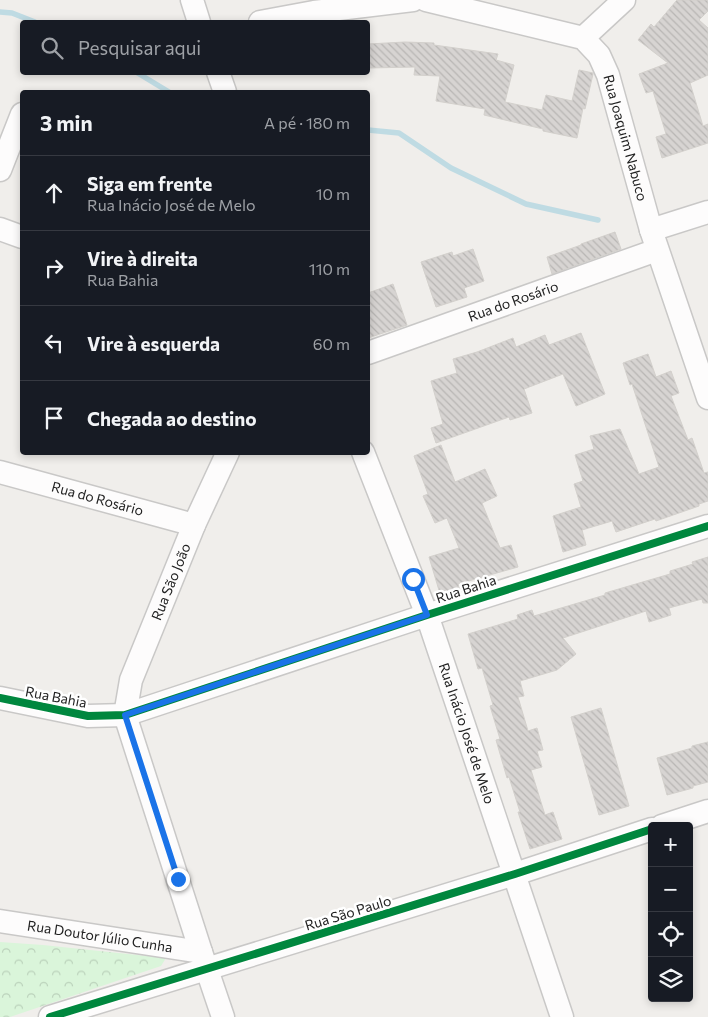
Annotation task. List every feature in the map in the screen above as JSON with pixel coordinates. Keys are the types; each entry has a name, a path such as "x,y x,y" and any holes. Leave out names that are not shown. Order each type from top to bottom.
{"street":[{"path":"192,0 199,20"},
{"path":"271,20 314,12 413,0"},
{"path":"426,0 583,38 624,0"},
{"name":"Rua Joaquim Nabuco","path":"583,38 599,55 608,75 654,240 708,398"},
{"path":"219,75 224,90"},
{"path":"0,170 20,119"},
{"name":"Rua do Rosário","path":"370,352 654,240 708,212"},
{"path":"0,229 20,236"},
{"name":"Rua São João","path":"125,715 131,680 194,525 227,455"},
{"name":"Rua Inácio José de Melo","path":"364,455 427,615 562,1017"},
{"name":"Rua do Rosário","path":"0,472 194,525"},
{"name":"Rua Bahia","path":"0,698 88,716 125,715 427,615 708,526"},
{"path":"125,715 223,1017"},
{"path":"674,822 708,811"},
{"name":"Rua São Paulo","path":"50,1017 204,961 515,874 648,830"},
{"name":"Rua Doutor Júlio Cunha","path":"0,921 204,961"}],"green space":[{"path":"0,942 166,958 161,966 10,1017 0,1017"}],"building":[{"path":"677,0 708,0 708,11 699,20 708,28 708,75 690,83 703,126 708,124 708,143 662,158 656,137 666,134 653,91 646,93 639,74 668,63 638,40 651,24 654,27"},
{"path":"434,43 434,45 498,54 496,60 514,65 505,102 542,110 546,95 572,101 579,70 593,73 577,138 484,115 485,109 436,101 440,76 414,75 415,67 370,68 370,44"},
{"path":"615,232 621,249 552,274 547,257"},
{"path":"473,249 484,281 464,288 467,297 436,307 421,262 452,252 453,256"},
{"path":"393,284 407,325 370,337 370,292"},
{"path":"581,333 605,394 576,406 563,374 524,389 532,413 510,420 509,417 436,443 431,428 443,424 431,381 457,373 453,359 513,338 516,347 545,335 549,345"},
{"path":"648,354 656,377 671,371 679,393 671,396 688,440 692,438 704,473 708,472 708,501 656,521 655,519 616,532 612,521 582,530 586,545 563,552 553,516 581,507 574,484 583,481 575,455 594,449 590,436 620,429 639,474 659,467 632,384 630,385 623,363"},
{"path":"441,445 455,482 485,469 497,496 482,503 500,548 511,545 518,567 458,584 460,591 441,597 429,557 459,548 447,518 435,523 423,496 428,494 414,456"},
{"path":"708,557 708,603 703,603 702,599 669,608 671,615 649,622 646,611 563,638 576,654 557,670 520,681 524,696 518,697 528,731 537,728 543,750 537,751 542,767 531,770 545,815 553,812 562,839 530,849 496,740 500,739 490,706 493,705 482,668 478,669 468,634 518,619 517,615 532,610 534,616 605,595 605,593 670,574 670,571"},
{"path":"601,708 629,806 599,815 571,717"},
{"path":"708,742 708,782 667,795 657,758"}],"waterway":[{"path":"0,12 12,13 30,20"},
{"path":"141,75 166,90"},
{"path":"370,130 399,133 451,168 526,204 598,220"}],"cycle path":[{"path":"0,698 88,716 125,715 427,615 708,526"},
{"path":"50,1017 515,874 648,830"}],"route":[{"path":"178,879 125,715 427,615 413,579"}]}
